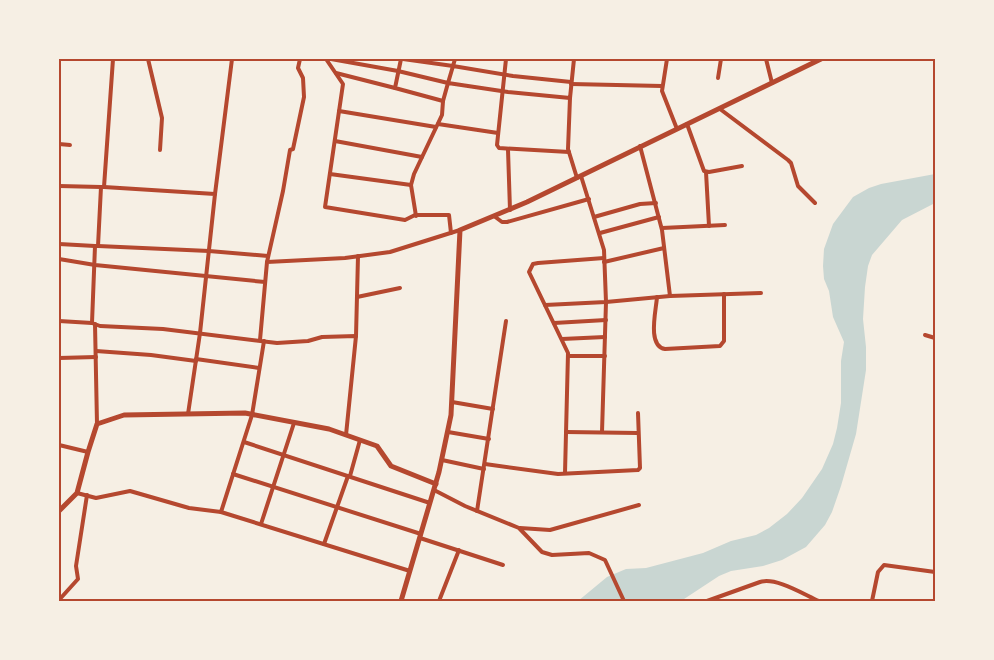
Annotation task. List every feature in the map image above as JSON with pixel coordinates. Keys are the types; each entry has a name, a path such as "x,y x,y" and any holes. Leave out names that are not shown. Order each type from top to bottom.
{"street":[{"path":"59,511 78,493 88,452 98,424 94,324 95,265 113,59"},
{"path":"148,59 162,118 160,150"},
{"path":"188,414 200,333 232,59"},
{"path":"221,512 252,415 260,368 267,262 290,150 293,150 304,97 303,78 298,68 300,59"},
{"path":"326,59 343,84 325,207 404,220 416,216 449,215 451,233"},
{"path":"331,59 448,83 570,98"},
{"path":"395,88 402,59 571,83 662,86"},
{"path":"416,216 411,184 442,115 455,59"},
{"path":"506,59 497,145 499,148 569,152"},
{"path":"574,59 570,98 569,152 589,199 600,233 604,260 606,320 602,432"},
{"path":"667,59 662,86 663,97 677,129"},
{"path":"718,78 721,59"},
{"path":"766,59 772,82"},
{"path":"267,262 390,252 460,230 510,210 821,59"},
{"path":"336,73 444,101"},
{"path":"720,109 788,160 791,163 798,186 815,203"},
{"path":"339,110 437,126 498,133"},
{"path":"687,124 703,170 706,172 710,226"},
{"path":"335,141 422,157"},
{"path":"59,144 70,145"},
{"path":"640,146 662,228 670,296"},
{"path":"508,150 510,210"},
{"path":"706,172 742,166"},
{"path":"330,174 411,184"},
{"path":"59,186 215,194"},
{"path":"494,216 502,222 507,222 589,199"},
{"path":"594,217 640,204 656,203"},
{"path":"600,233 659,217"},
{"path":"662,228 725,225"},
{"path":"401,601 436,484 448,432 452,402 460,230"},
{"path":"59,244 209,251 268,256"},
{"path":"565,473 569,356 529,272 533,264 604,260 664,248"},
{"path":"346,435 356,336 358,256"},
{"path":"59,259 95,265 265,282"},
{"path":"357,297 400,288"},
{"path":"544,305 670,296 761,293"},
{"path":"657,297 654,332 659,348 711,347 720,346 724,343 724,294"},
{"path":"554,323 606,320"},
{"path":"59,321 100,326 163,329 278,343 308,341 322,337 356,336"},
{"path":"478,511 506,321"},
{"path":"925,335 935,338"},
{"path":"562,340 605,337"},
{"path":"96,351 151,355 260,368"},
{"path":"569,356 605,356"},
{"path":"59,358 96,357"},
{"path":"452,402 493,410"},
{"path":"442,460 484,466 565,473 638,470 640,468 638,413"},
{"path":"98,424 124,415 188,414 244,414 294,422 329,429 377,446 391,466 436,484"},
{"path":"261,524 294,422"},
{"path":"448,432 488,439"},
{"path":"566,432 638,433"},
{"path":"324,544 348,476 350,476 360,440"},
{"path":"244,442 430,503"},
{"path":"59,445 88,452"},
{"path":"234,474 337,507 503,565"},
{"path":"434,490 519,528 550,530 638,505"},
{"path":"78,493 96,498 130,492 189,508 221,512 410,571"},
{"path":"59,600 78,578 76,566 87,496"},
{"path":"519,528 542,552 552,555 589,553 605,560 624,601"},
{"path":"439,601 458,550"},
{"path":"872,601 878,572 884,566 935,572"},
{"path":"709,601 768,580 819,601"}],"shaded area":[{"path":"935,174 935,203 902,220 872,255 868,266 863,319 866,370 856,434 841,486 832,512 825,525 806,547 782,560 763,566 731,571 719,576 681,601 578,601 607,577 626,569 646,568 703,553 731,541 756,535 787,514 802,498 822,469 833,444 841,403 841,361 844,342 833,317 829,291 824,279 823,266 824,249 833,224 853,197 869,188"}]}
